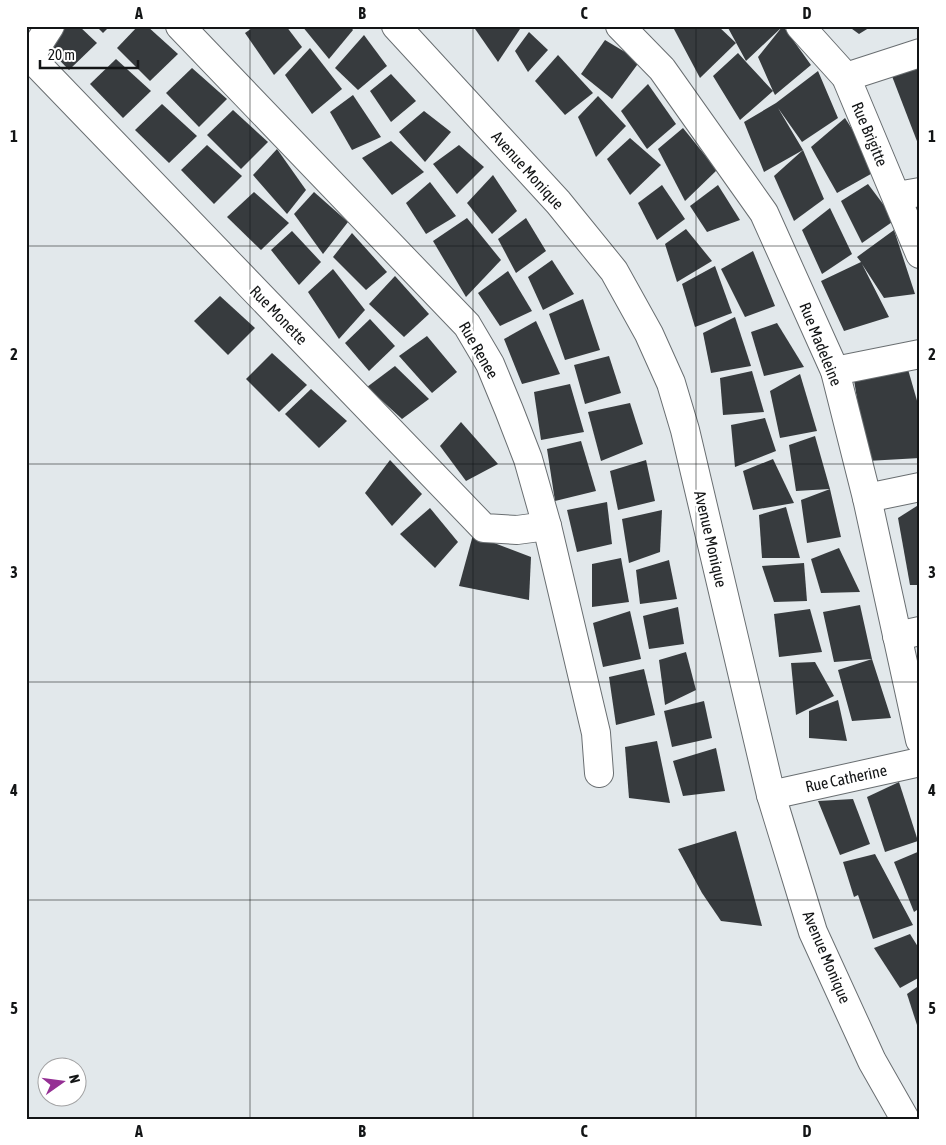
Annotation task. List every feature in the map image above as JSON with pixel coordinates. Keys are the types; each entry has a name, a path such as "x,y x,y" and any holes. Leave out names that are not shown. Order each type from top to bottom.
{"street":[{"name":"Rue Monette","path":"50,26 30,57 484,528 517,530 547,526"},
{"name":"Rue Renee","path":"180,26 467,325 490,364 528,458 547,526 596,733 599,773"},
{"name":"Avenue Monique","path":"396,26 558,202 614,271 649,334 671,383 685,430 771,795 813,932 872,1061 905,1119"},
{"name":"Rue Madeleine","path":"620,26 662,69 764,213 835,371 867,498 908,634 920,740"},
{"name":"Rue Brigitte","path":"800,26 846,77 908,194 920,254"},
{"path":"846,77 920,53"},
{"path":"835,371 920,354"},
{"path":"867,498 920,487"},
{"name":"Rue Catherine","path":"771,795 920,762"}],"building":[{"path":"46,26 79,26 97,43 69,70 36,36"},
{"path":"96,26 110,26 103,33"},
{"path":"138,26 147,26 178,54 150,81 117,48"},
{"path":"255,26 286,26 302,47 274,75 245,33"},
{"path":"302,26 350,26 353,30 329,59"},
{"path":"473,26 522,26 498,62"},
{"path":"677,26 718,26 736,43 700,78 674,29"},
{"path":"727,26 783,26 811,65 775,95 758,57 782,27 746,61"},
{"path":"848,26 872,26 859,34"},
{"path":"529,32 548,50 528,72 515,51"},
{"path":"364,35 387,66 358,90 335,68"},
{"path":"605,40 640,61 612,99 581,74"},
{"path":"310,48 342,89 312,114 285,75"},
{"path":"738,53 773,91 740,120 713,76"},
{"path":"558,55 593,93 565,115 535,81"},
{"path":"116,59 151,91 123,118 90,84"},
{"path":"920,62 920,149 890,71"},
{"path":"192,68 227,99 199,127 166,93"},
{"path":"818,71 838,118 802,142 778,108 803,150 764,172 744,122 776,103"},
{"path":"391,74 416,101 391,122 370,91"},
{"path":"648,84 676,124 647,149 621,111"},
{"path":"353,95 381,137 352,150 330,112"},
{"path":"598,96 626,126 596,157 578,117"},
{"path":"162,104 197,136 169,163 135,130"},
{"path":"233,110 268,142 241,169 207,135"},
{"path":"424,111 451,132 425,162 399,132"},
{"path":"845,118 878,170 837,193 811,147"},
{"path":"683,128 717,170 685,201 658,149"},
{"path":"630,138 661,165 630,195 607,159"},
{"path":"391,141 424,172 392,195 362,158"},
{"path":"207,145 242,176 214,204 181,170"},
{"path":"459,145 484,167 457,194 433,164"},
{"path":"277,149 306,190 287,214 253,175"},
{"path":"803,150 824,199 794,221 774,176"},
{"path":"493,175 517,211 492,234 467,203"},
{"path":"430,182 456,216 426,234 406,203"},
{"path":"868,184 895,220 862,243 841,201"},
{"path":"662,185 685,219 657,240 638,203"},
{"path":"718,185 740,220 707,232 690,206"},
{"path":"254,192 289,223 261,250 227,217"},
{"path":"314,192 348,222 323,254 294,214"},
{"path":"830,208 852,254 822,274 802,230"},
{"path":"467,218 501,260 466,297 433,241"},
{"path":"526,218 546,251 516,273 498,239"},
{"path":"686,229 712,261 677,282 665,244"},
{"path":"894,230 915,294 884,298 862,264 889,317 844,331 821,281 861,262 857,257"},
{"path":"292,231 321,262 299,285 271,250"},
{"path":"352,233 387,272 366,290 333,257"},
{"path":"753,251 775,306 745,317 721,269"},
{"path":"552,260 574,294 543,310 528,277"},
{"path":"715,266 732,313 695,327 682,284"},
{"path":"333,269 365,310 339,339 308,292"},
{"path":"508,271 532,311 500,326 478,293"},
{"path":"395,276 429,314 404,337 369,304"},
{"path":"220,296 255,328 228,355 194,321"},
{"path":"583,299 600,350 565,360 549,314"},
{"path":"735,317 751,366 711,373 703,333"},
{"path":"370,319 395,346 369,371 345,343"},
{"path":"536,321 560,374 522,384 504,339"},
{"path":"777,323 804,367 764,376 751,332"},
{"path":"427,336 457,372 432,393 399,356"},
{"path":"272,353 307,385 279,412 246,379"},
{"path":"609,356 621,393 585,404 574,365"},
{"path":"905,359 920,411 920,458 867,461 854,380"},
{"path":"395,366 429,399 402,419 367,387"},
{"path":"752,371 764,412 723,415 720,378"},
{"path":"800,374 817,431 780,438 770,391"},
{"path":"570,384 584,432 541,440 534,392"},
{"path":"311,389 347,421 319,448 285,414"},
{"path":"630,403 643,444 601,461 588,412"},
{"path":"765,418 776,451 735,467 731,425"},
{"path":"461,422 498,464 466,481 440,446"},
{"path":"815,436 830,489 796,491 789,445"},
{"path":"581,441 596,491 555,501 547,449"},
{"path":"773,459 794,503 753,510 743,471"},
{"path":"390,460 422,494 392,526 365,493"},
{"path":"646,460 655,501 618,510 610,471"},
{"path":"830,489 841,537 807,543 801,500"},
{"path":"607,502 612,544 577,552 567,510"},
{"path":"920,504 920,585 910,585 898,518"},
{"path":"786,507 800,558 762,558 759,515"},
{"path":"430,508 458,542 435,568 400,534"},
{"path":"662,510 660,552 629,563 622,519"},
{"path":"473,535 531,557 529,600 459,586"},
{"path":"839,548 860,592 821,593 811,559"},
{"path":"621,558 629,602 592,607 592,564"},
{"path":"669,560 677,599 640,604 636,570"},
{"path":"804,563 807,601 774,602 762,566"},
{"path":"860,605 872,659 834,662 823,612"},
{"path":"678,607 684,644 649,649 643,616"},
{"path":"810,609 822,652 779,657 774,614"},
{"path":"630,611 641,659 603,667 593,623"},
{"path":"686,652 696,690 665,705 659,660"},
{"path":"872,659 891,718 852,721 838,670"},
{"path":"815,662 834,696 796,715 791,663"},
{"path":"644,669 655,715 616,725 609,677"},
{"path":"838,700 847,741 809,738 809,711"},
{"path":"704,701 712,738 672,747 664,711"},
{"path":"657,741 670,803 629,798 625,747"},
{"path":"716,748 725,791 683,796 673,761"},
{"path":"899,782 918,841 885,852 867,797"},
{"path":"853,799 870,844 840,855 818,801"},
{"path":"736,831 762,926 721,921 702,893 678,849"},
{"path":"920,851 920,908 914,912 894,862"},
{"path":"875,854 913,925 873,939 858,895 854,897 843,862"},
{"path":"910,934 920,950 920,977 900,988 874,948"},
{"path":"920,985 920,1027 918,1028 907,994"}]}
